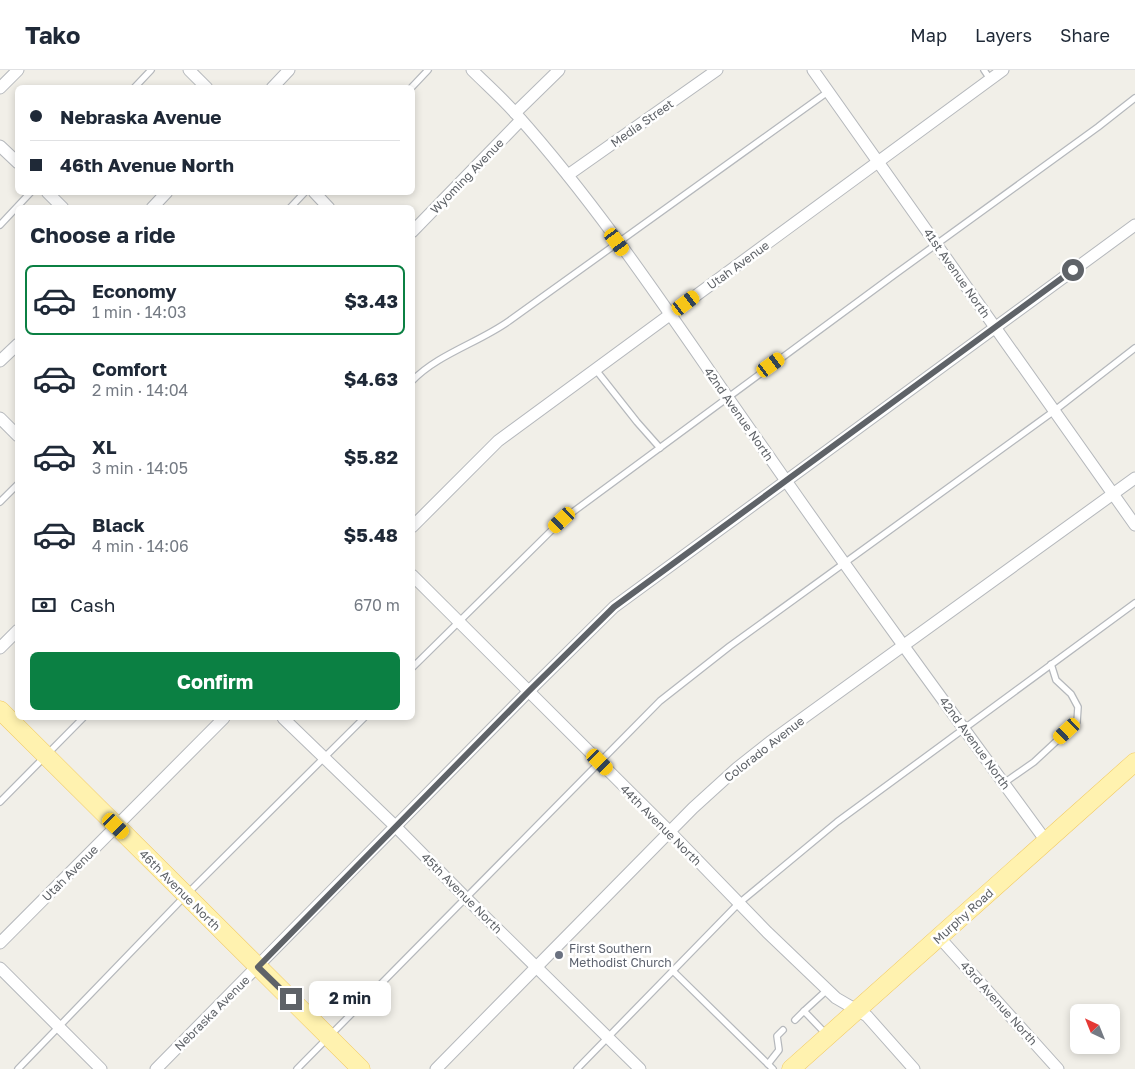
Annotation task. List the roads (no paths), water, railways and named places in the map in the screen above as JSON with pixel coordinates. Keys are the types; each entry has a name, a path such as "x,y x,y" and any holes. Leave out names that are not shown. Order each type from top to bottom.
{"main road":[{"name":"46th Avenue North","path":"0,710 361,1069"},
{"name":"Murphy Road","path":"791,1069 1135,762"}],"street":[{"path":"0,88 18,70"},
{"path":"190,70 204,85"},
{"path":"275,85 289,70"},
{"name":"42nd Avenue North","path":"472,70 518,117 568,175 670,315 785,481 1046,841"},
{"name":"Wyoming Avenue","path":"415,229 559,70"},
{"name":"Media Street","path":"568,175 717,70"},
{"name":"41st Avenue North","path":"813,70 1135,525"},
{"name":"Utah Avenue","path":"415,524 498,441 878,162 987,75 1003,70"},
{"path":"0,146 15,161"},
{"path":"50,195 60,205"},
{"path":"155,205 164,195"},
{"path":"317,195 326,205"},
{"name":"Nebraska Avenue","path":"156,1069 614,607 1135,224"},
{"path":"0,362 15,347"},
{"path":"0,418 15,433"},
{"name":"Colorado Avenue","path":"436,1069 693,808 737,768 770,742 1135,478"},
{"name":"44th Avenue North","path":"415,578 670,832 738,904 836,998 867,1016 914,1069"},
{"path":"0,648 15,633"},
{"name":"Utah Avenue","path":"0,943 222,720"},
{"name":"45th Avenue North","path":"285,720 396,826 466,898 640,1069"},
{"name":"43rd Avenue North","path":"939,937 1058,1069"},
{"path":"0,968 101,1069"}],"lane":[{"path":"137,85 151,70"},
{"path":"414,85 428,70"},
{"path":"415,378 441,358 460,350 506,323 829,91"},
{"path":"415,665 562,520 1135,98"},
{"path":"19,205 28,195"},
{"path":"293,205 302,195"},
{"path":"0,225 15,209"},
{"path":"297,1069 666,695 1054,411 1135,348"},
{"path":"596,370 660,448"},
{"path":"0,502 15,487"},
{"path":"577,1069 738,904 836,822 1135,603"},
{"path":"1004,783 1034,762 1077,722 1078,707 1071,694 1056,680 1051,664"},
{"path":"0,802 81,720"},
{"path":"18,1069 186,895 362,720"},
{"path":"673,971 773,1069"},
{"path":"795,1020 827,990"},
{"path":"804,1011 827,1036"},
{"path":"768,1064 779,1050 777,1036 783,1030"}],"place":[{"name":"First Southern Methodist Church","path":"559,955"}]}
